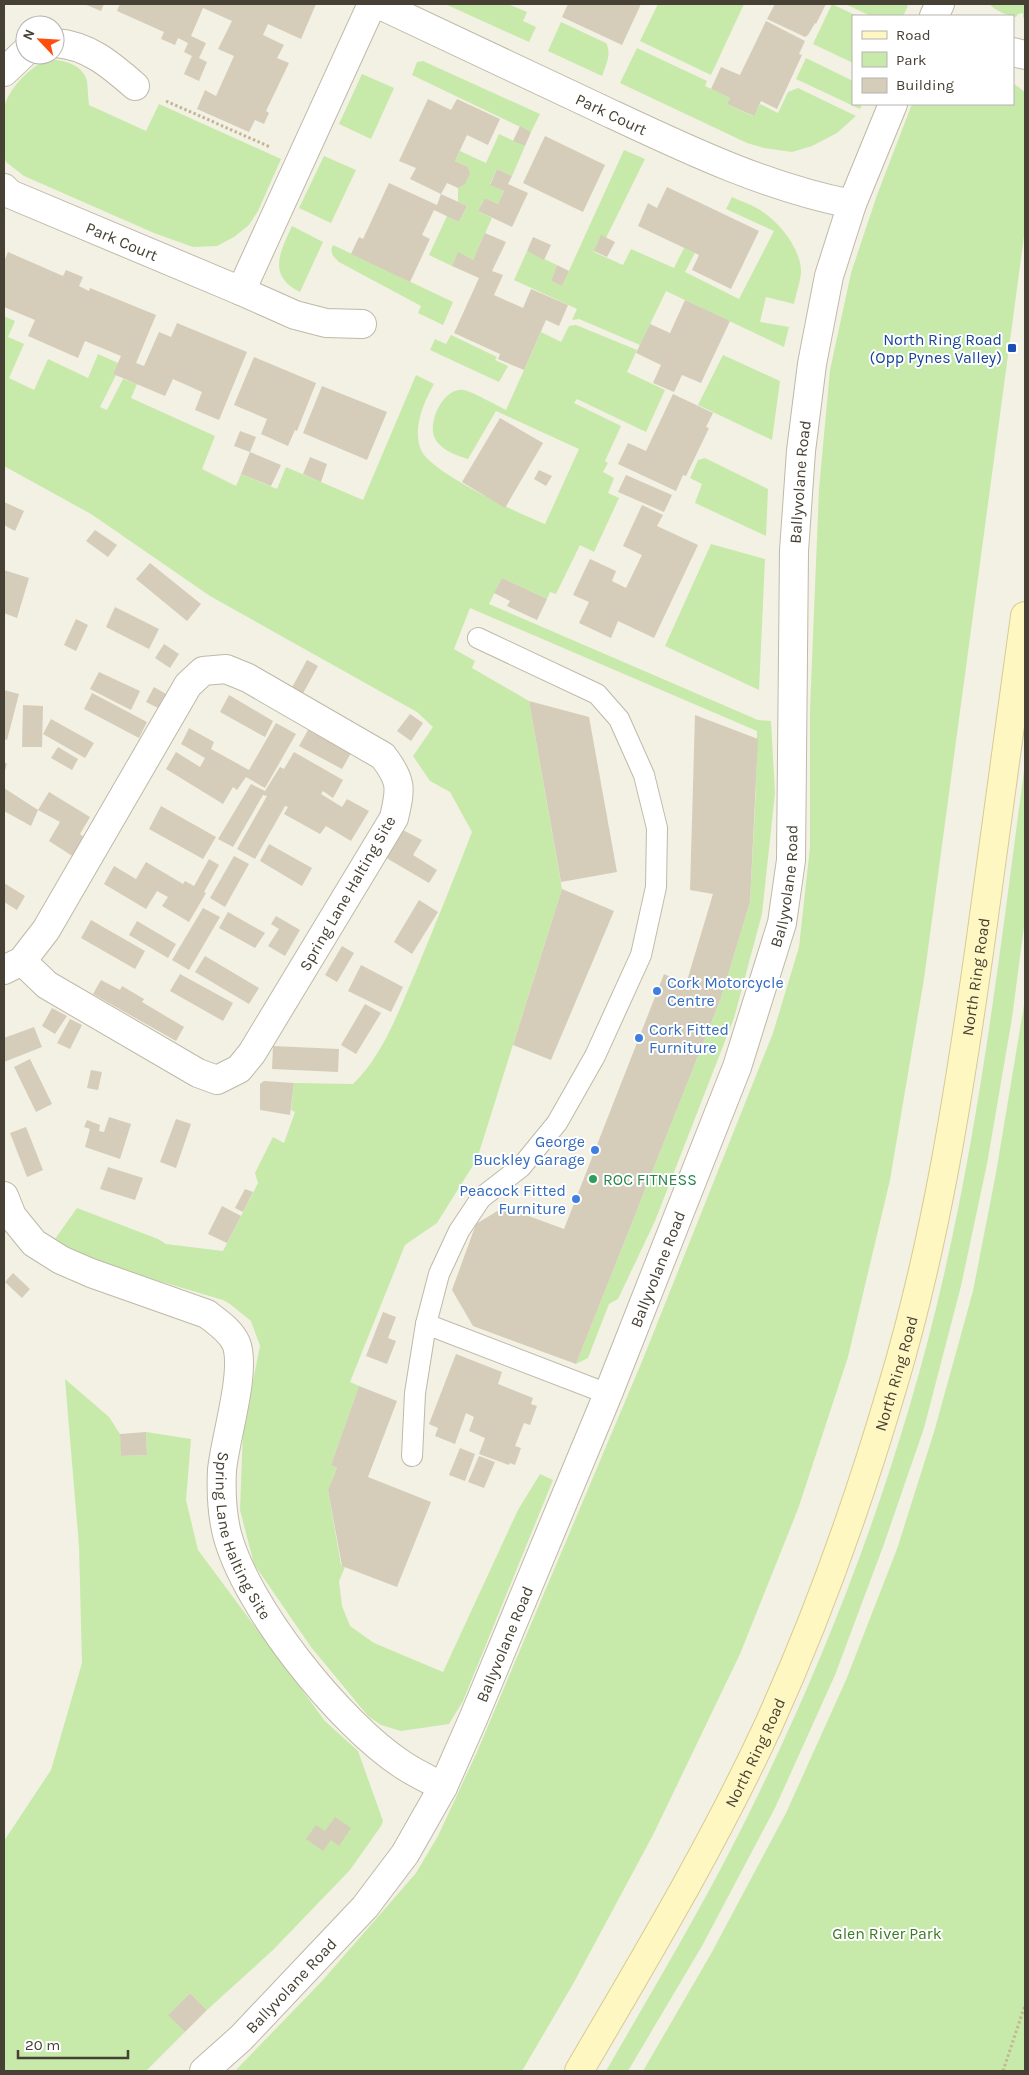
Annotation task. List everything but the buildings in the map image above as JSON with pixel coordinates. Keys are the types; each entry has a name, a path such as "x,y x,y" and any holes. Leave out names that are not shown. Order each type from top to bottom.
{"main road":[{"name":"North Ring Road","path":"579,2071 655,1942 715,1833 768,1724 814,1614 854,1508 894,1383 924,1268 943,1180 968,1029 1025,616"}],"street":[{"path":"241,291 372,4"},
{"name":"Park Court","path":"378,4 636,126 727,166 774,184 818,197 852,204"},
{"path":"65,44 73,44 112,65 135,86"},
{"path":"4,72 15,62"},
{"name":"Ballyvolane Road","path":"204,2071 248,2031 364,1907 405,1854 443,1787 608,1394 737,1067 782,923 791,860 794,552 802,451 819,321 829,276 852,204 893,105"},
{"name":"Park Court","path":"4,188 10,194 241,291 295,316 326,323 362,324"},
{"name":"Spring Lane Halting Site","path":"226,669 248,678 383,756 395,772 400,792 394,818 252,1054 239,1069 218,1080 198,1073 13,965 46,930 188,685 203,671 226,669"},
{"name":"Spring Lane Halting Site","path":"4,1196 12,1216 34,1243 61,1260 91,1274 207,1314 223,1326 236,1343 240,1364 222,1469 222,1502 227,1533 242,1575 271,1622 320,1686 368,1738 403,1765 443,1787"}],"lane":[{"path":"412,1456 415,1393 426,1324 439,1274 458,1231 482,1198 521,1167 557,1123 595,1056 641,954 656,887 657,828 644,775 619,719 597,694 478,638"},
{"path":"426,1324 608,1394"}],"path":[{"path":"166,101 279,151"},
{"path":"1003,2071 1025,2005"}],"green space":[{"path":"445,4 508,4 527,12 523,21 536,27 529,42"},
{"path":"658,4 744,4 711,75 640,41"},
{"path":"832,4 855,15 852,15 852,63 813,44"},
{"path":"845,4 905,4 908,6 904,15 869,15"},
{"path":"989,4 1025,4 1025,18 1023,18 1023,13 1018,14 1016,17 999,11"},
{"path":"561,22 606,43 608,55 602,76 548,51"},
{"path":"637,48 707,81 705,86 730,98 727,104 753,116 760,104 778,113 788,92 798,88 856,116 837,133 812,146 792,152 764,148 747,143 620,83"},
{"path":"806,58 852,81 852,105 862,105 860,109 796,79"},
{"path":"423,61 540,114 531,132 412,75 417,62"},
{"path":"65,62 77,67 85,75 87,81 89,105 146,131 159,104 281,159 258,211 249,225 234,237 217,246 193,247 154,233 24,176 6,162 4,157 3,117 4,107 11,92 38,65 65,65"},
{"path":"362,74 394,88 371,139 339,124"},
{"path":"1014,84 1025,92 1025,229 924,979 890,1180 848,1357 798,1509 740,1654 653,1835 573,1984 522,2071 235,2071 322,1981 416,1873 438,1836 477,1752 643,1359 773,1033 799,947 810,847 810,710 819,489 830,370 851,273 877,195 912,105 1014,105"},
{"path":"499,134 525,146 512,176 497,169 490,184 504,191 498,204 485,198 478,211 492,218 473,260 458,253 452,266 429,255 447,216 459,222 467,206 458,202 458,188 468,179 468,167 455,161 460,151 486,163"},
{"path":"624,150 645,159 606,238 601,236 594,252 623,265 631,249 674,268 684,248 695,253 685,272 739,299 774,231 726,209 732,197 756,207 777,223 794,247 800,265 801,273 794,304 766,297 760,322 789,327 784,347 666,291 640,345 579,319 572,320 577,309 514,280 527,251 557,265 551,281 562,286"},
{"path":"324,156 356,170 331,223 299,208"},
{"path":"292,226 323,242 300,292 283,279 279,263"},
{"path":"333,245 453,302 443,325 418,313 421,306 339,262 332,253"},
{"path":"4,316 15,321 8,337 24,344 9,378 34,390 48,359 88,378 98,354 118,363 113,374 116,375 100,407 107,410 123,379 137,384 131,398 215,436 202,469 236,486 241,474 277,489 286,467 363,500 416,375 434,384 420,416 418,433 421,450 428,459 441,470 477,492 545,524 579,449 496,411 468,459 446,450 437,442 433,432 433,425 437,411 445,398 457,390 464,390 479,396 506,410 541,332 561,342 569,326 576,325 637,350 627,372 665,390 646,432 577,399 574,403 621,426 605,461 608,463 603,472 614,478 608,493 619,498 594,552 580,545 556,594 550,592 547,599 502,578 489,604 758,720 771,721 775,793 762,914 734,1018 655,1221 618,1299 609,1304 588,1358 576,1364 721,998 750,902 757,731 470,608 454,649 475,661 472,668 529,701 562,889 477,1159 437,1223 405,1245 350,1382 359,1386 331,1465 337,1468 328,1490 341,1565 345,1567 339,1581 342,1606 350,1626 374,1643 443,1672 518,1510 540,1474 553,1480 463,1701 449,1724 401,1731 381,1725 368,1716 311,1647 254,1564 240,1510 243,1430 260,1346 251,1321 223,1300 108,1266 62,1245 55,1239 77,1208 158,1239 166,1244 223,1251 258,1183 255,1173 273,1137 284,1143 295,1112 291,1110 294,1083 353,1084 374,1059 397,1016 472,832 450,792 430,781 413,756 433,727 417,712 210,596 91,514 4,466"},
{"path":"451,335 497,357 495,360 508,366 499,382 430,350 435,339 446,344"},
{"path":"723,355 780,381 772,440 698,405"},
{"path":"705,458 768,489 766,536 695,503 702,484 690,478 698,460"},
{"path":"711,544 765,559 759,690 665,646"},
{"path":"1025,763 1025,919 1012,1018 987,1164 961,1286 924,1428 884,1544 835,1675 775,1808 702,1946 628,2071 606,2071 665,1970 757,1797 814,1672 865,1543 887,1478 927,1346 957,1215 990,1022"},
{"name":"Glen River Park","path":"1025,999 1025,2071 643,2071 712,1952 786,1813 846,1680 897,1549 934,1432 973,1291 996,1173"},
{"path":"65,1379 109,1417 120,1434 122,1456 147,1455 146,1432 191,1439 186,1500 198,1550 325,1721 358,1751 383,1821 350,1870 273,1950 207,2010 190,1993 169,2014 185,2032 146,2071 4,2071 4,1841 51,1770 82,1663 79,1546"}],"place":[{"name":"North Ring Road (Opp Pynes Valley)","path":"1012,348"},
{"name":"Cork Motorcycle Centre","path":"657,991"},
{"name":"Cork Fitted Furniture","path":"639,1038"},
{"name":"George Buckley Garage","path":"595,1150"},
{"name":"ROC FITNESS","path":"593,1179"},
{"name":"Peacock Fitted Furniture","path":"576,1199"}]}
